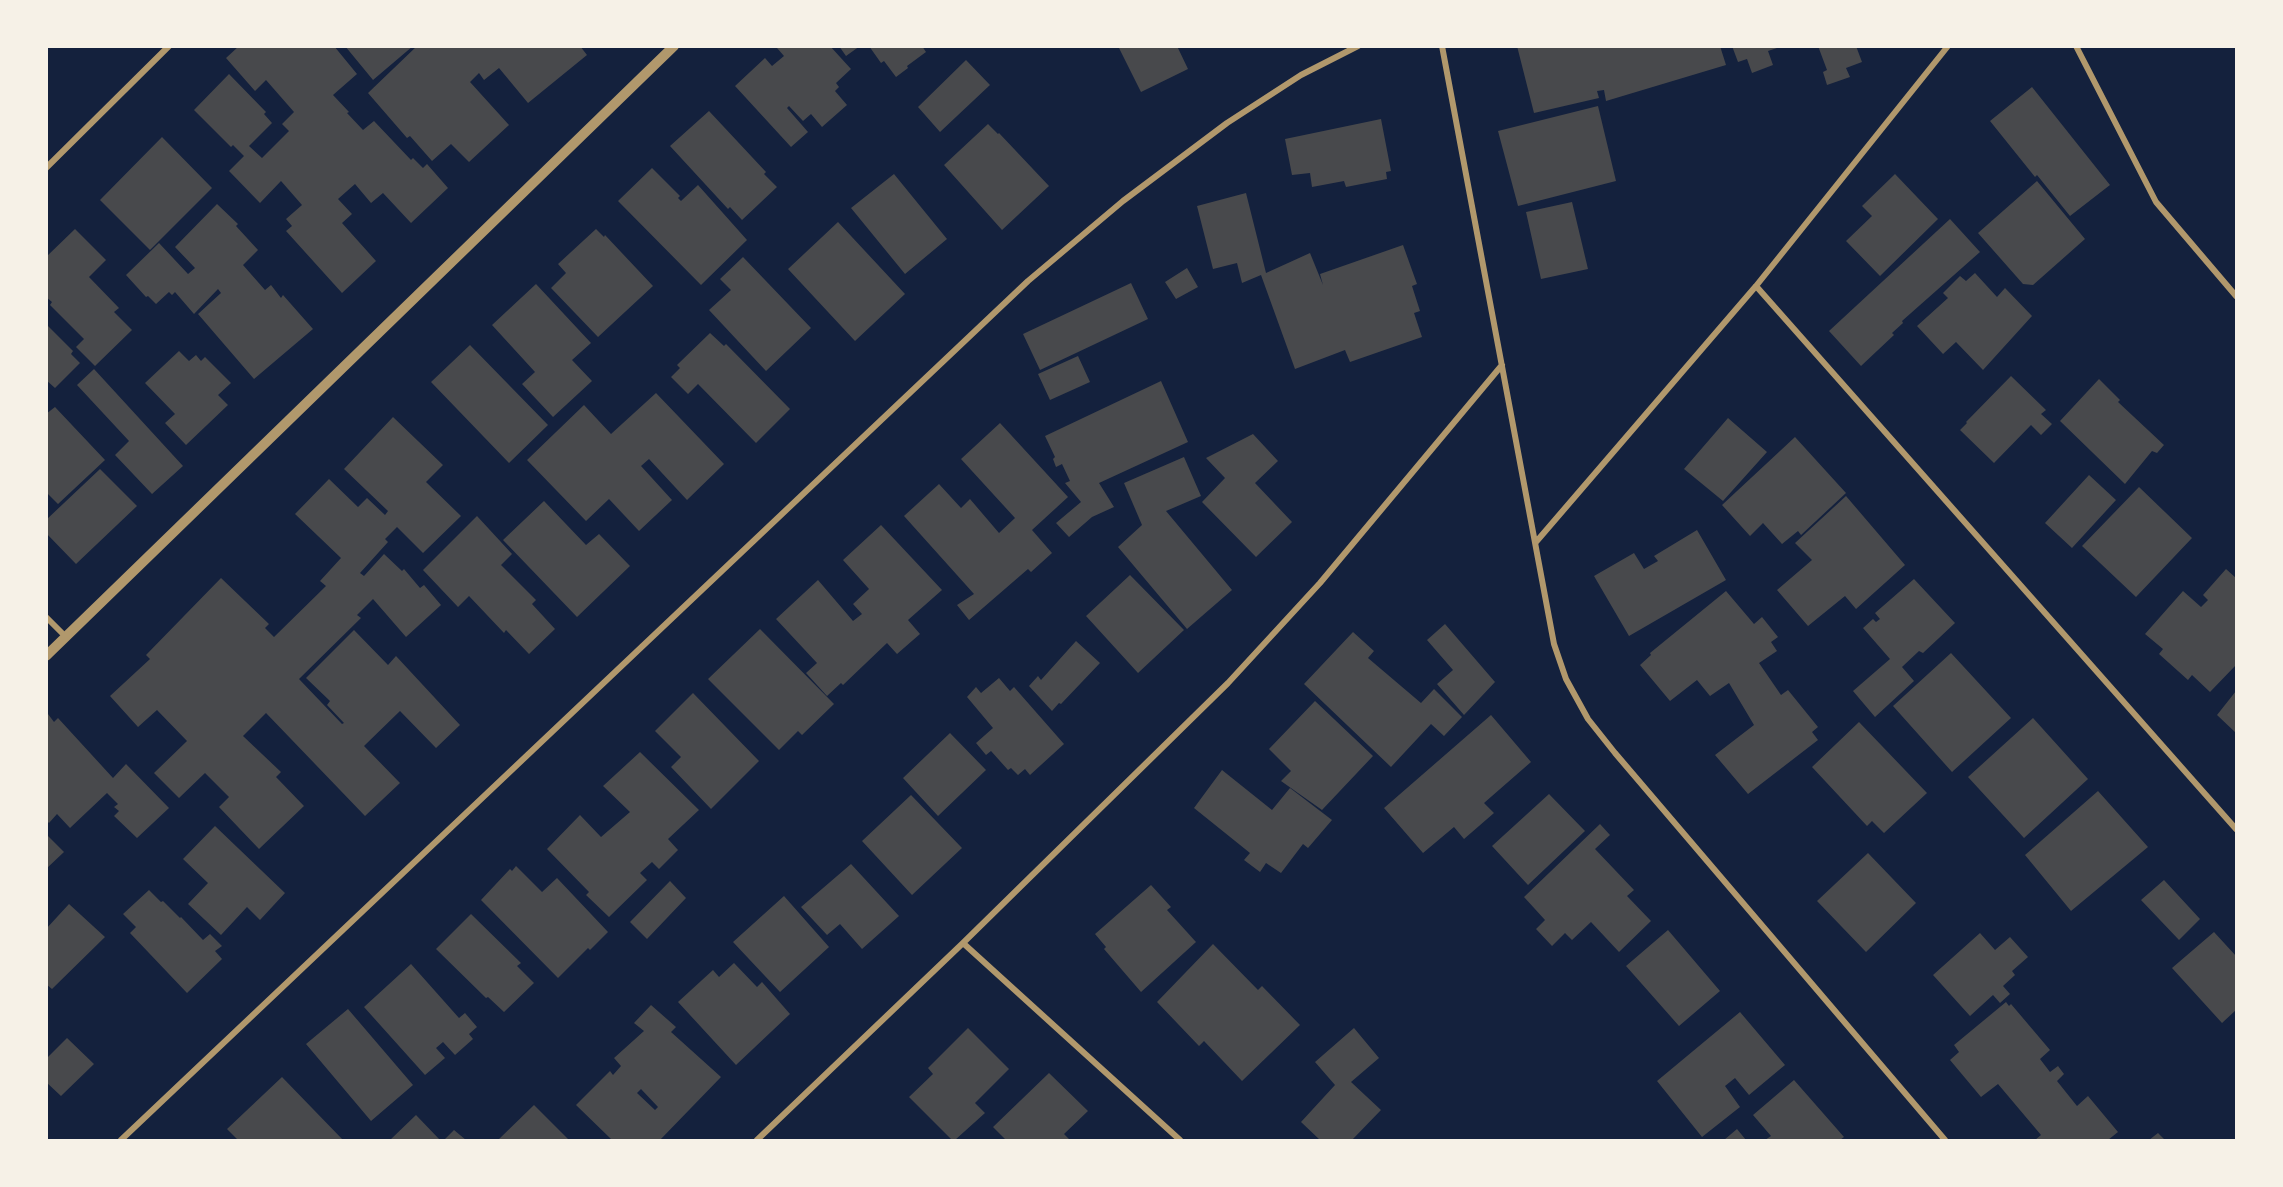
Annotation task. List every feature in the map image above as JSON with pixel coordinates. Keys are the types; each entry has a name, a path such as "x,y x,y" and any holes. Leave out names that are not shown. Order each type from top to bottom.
{"street":[{"path":"46,168 169,46"},
{"path":"46,656 674,46"},
{"path":"121,1140 1028,281 1123,201 1227,123 1300,75 1358,46"},
{"path":"1442,46 1554,644 1566,679 1588,719 1945,1140"},
{"path":"1536,542 1756,286 1948,46"},
{"path":"2076,46 2156,201 2236,296"},
{"path":"1756,286 2236,829"},
{"path":"757,1140 963,943 1228,683 1320,583 1502,365"},
{"path":"46,617 66,637"},
{"path":"963,943 1180,1140"}],"building":[{"path":"239,46 334,46 357,74 333,95 349,112 347,113 363,130 374,121 411,160 413,158 423,168 427,164 448,188 411,223 383,193 371,203 355,184 338,199 352,214 342,223 376,261 342,293 286,231 292,226 286,219 302,205 281,181 260,203 229,171 244,156 233,145 231,147 194,110 229,74 266,112 264,114 272,123 249,146 262,158 289,131 282,124 294,112 266,80 255,91 226,58"},
{"path":"345,46 413,46 373,80"},
{"path":"417,46 580,46 587,55 528,103 499,68 484,80 479,73 470,82 509,125 469,162 451,144 432,161 410,136 407,138 368,93"},
{"path":"779,46 830,46 851,69 836,83 839,87 835,91 847,105 822,127 811,114 803,121 789,106 787,108 808,132 791,147 735,86 765,58 772,66 784,56 777,48"},
{"path":"839,46 860,46 846,56"},
{"path":"869,46 922,46 926,52 896,77 884,61 881,63"},
{"path":"1118,46 1177,46 1188,69 1141,92"},
{"path":"1517,46 1720,46 1726,65 1606,101 1604,90 1597,91 1599,98 1534,113"},
{"path":"1732,46 1780,47 1768,51 1773,65 1752,73 1747,59 1738,62"},
{"path":"1818,46 1856,46 1862,62 1846,68 1850,77 1827,85 1823,72 1827,70"},
{"path":"966,60 990,85 940,132 918,107"},
{"path":"2032,87 2110,185 2070,216 1990,121"},
{"path":"1598,106 1616,181 1518,206 1498,131"},
{"path":"709,111 766,172 764,174 777,187 742,220 730,207 728,209 670,146"},
{"path":"1381,119 1391,171 1386,172 1387,179 1346,187 1344,181 1312,187 1310,173 1292,175 1285,139"},
{"path":"988,124 1049,186 1002,230 944,165"},
{"path":"162,137 212,188 150,250 100,200"},
{"path":"652,168 680,196 678,198 681,201 698,185 747,240 701,285 618,201"},
{"path":"894,174 947,239 905,274 851,208"},
{"path":"1895,174 1938,219 1880,276 1846,241 1872,216 1862,206"},
{"path":"2037,181 2085,239 2033,285 2023,284 1978,233"},
{"path":"1246,193 1266,273 1310,253 1323,285 1320,274 1403,245 1417,284 1412,286 1420,311 1414,313 1422,337 1350,362 1345,350 1295,369 1261,275 1242,283 1237,263 1213,269 1197,206"},
{"path":"1572,202 1588,269 1541,279 1526,212"},
{"path":"217,204 238,224 236,226 258,250 243,265 265,290 271,285 281,298 283,295 313,329 254,379 198,314 221,293 218,289 194,314 175,292 172,295 169,292 156,304 148,296 146,297 126,275 159,243 188,274 195,268 175,247"},
{"path":"1950,219 1980,252 1902,321 1903,323 1892,333 1894,335 1861,366 1829,331"},
{"path":"838,222 905,294 855,341 788,269"},
{"path":"75,229 106,260 89,277 119,308 114,312 132,330 95,366 76,347 84,339 50,305 52,302 46,297 46,257"},
{"path":"596,229 604,237 605,235 653,286 598,337 551,288 566,273 558,264"},
{"path":"743,257 811,328 766,371 709,310 731,290 720,279"},
{"path":"1187,268 1198,287 1176,299 1165,282"},
{"path":"1975,273 1997,297 2005,288 2032,316 1983,370 1956,342 1943,354 1917,326 1948,298 1943,293 1960,276 1966,281"},
{"path":"1131,283 1148,319 1040,370 1023,334"},
{"path":"536,284 591,343 572,360 592,381 553,417 522,384 535,372 492,325"},
{"path":"46,324 73,351 71,354 80,363 55,388 46,380"},
{"path":"710,333 724,346 726,344 790,409 756,443 698,384 688,394 671,377 680,368 677,365"},
{"path":"470,345 548,425 509,463 431,382"},
{"path":"179,351 189,361 196,355 201,361 205,357 231,383 218,395 228,405 186,445 165,423 175,414 145,383"},
{"path":"1078,356 1090,382 1050,400 1038,374"},
{"path":"94,369 183,466 152,494 115,455 129,441 77,385"},
{"path":"2011,376 2046,410 2041,414 2052,424 2041,435 2031,425 1994,463 1960,430"},
{"path":"2099,379 2120,400 2118,402 2164,445 2157,453 2152,451 2125,484 2060,421"},
{"path":"1161,381 1188,442 1099,483 1114,507 1092,517 1069,537 1056,523 1081,502 1065,483 1070,481 1062,464 1056,467 1053,459 1055,457 1045,436"},
{"path":"656,393 724,464 687,500 649,459 641,466 672,500 639,531 609,499 586,521 527,460 584,405 611,434"},
{"path":"55,407 105,460 58,504 46,492 46,414"},
{"path":"393,417 443,465 426,482 461,516 423,553 397,527 385,539 388,542 360,573 364,576 384,554 402,571 404,569 420,588 424,585 441,605 406,637 373,599 357,615 361,618 299,679 342,724 344,723 327,705 330,701 306,678 354,630 388,665 396,656 460,725 436,748 400,711 364,746 400,783 365,816 266,713 243,736 281,772 276,777 304,806 259,849 219,807 229,797 205,773 179,798 154,773 187,741 157,710 138,727 110,696 150,659 146,655 221,578 269,624 265,628 274,637 326,586 320,581 341,558 295,514 329,479 358,507 367,498 385,515 388,511 344,469"},
{"path":"1728,418 1767,452 1723,501 1684,469"},
{"path":"1000,423 1068,497 1032,530 1052,553 1031,572 1028,569 969,620 957,605 974,594 904,516 939,484 961,508 970,499 999,533 1015,518 961,459"},
{"path":"1253,434 1278,461 1255,483 1292,522 1256,557 1202,502 1225,478 1206,458"},
{"path":"1795,437 1846,493 1801,535 1798,531 1782,544 1763,523 1750,536 1722,505"},
{"path":"1184,457 1201,496 1166,511 1232,590 1187,629 1118,547 1142,525 1124,483"},
{"path":"100,469 137,506 76,564 46,533 46,520"},
{"path":"2089,475 2116,500 2072,548 2045,523"},
{"path":"2139,487 2192,538 2136,597 2082,546"},
{"path":"1846,496 1905,565 1856,609 1845,596 1808,626 1777,590 1812,560 1795,543"},
{"path":"544,501 586,545 599,534 630,566 577,617 503,540"},
{"path":"477,516 512,554 501,565 536,600 532,604 555,629 529,654 506,630 504,633 469,596 458,607 423,570"},
{"path":"881,525 942,590 908,620 920,634 897,654 887,643 843,685 841,683 827,696 806,673 817,663 776,619 818,580 853,621 862,614 853,604 869,589 843,560"},
{"path":"1697,530 1726,580 1629,636 1594,576 1634,553 1644,569 1658,561 1654,556"},
{"path":"2226,569 2236,578 2236,665 2210,692 2192,675 2188,680 2159,654 2163,649 2145,634 2183,591 2201,607 2208,600 2203,595"},
{"path":"1130,575 1184,630 1138,673 1086,616"},
{"path":"1914,579 1955,623 1923,653 1919,651 1902,667 1914,681 1875,717 1853,691 1890,659 1863,628 1873,619 1876,622 1880,619 1875,613"},
{"path":"1726,591 1754,624 1762,617 1778,637 1771,642 1777,651 1759,663 1781,695 1788,690 1818,727 1812,732 1818,740 1748,794 1715,755 1754,725 1729,683 1710,696 1697,680 1670,701 1640,665 1651,655 1650,653"},
{"path":"1445,624 1495,682 1464,715 1437,684 1453,670 1427,640"},
{"path":"760,629 834,704 802,735 798,731 779,750 708,679"},
{"path":"1353,632 1374,651 1368,658 1421,703 1434,689 1462,717 1444,736 1431,724 1391,767 1304,684"},
{"path":"1076,641 1100,663 1052,711 1029,686 1038,676 1041,680"},
{"path":"1951,653 2011,718 1952,772 1893,706"},
{"path":"999,678 1010,691 1014,687 1064,744 1030,775 1025,769 1018,775 1011,768 1008,770 991,751 986,755 976,743 993,728 967,697 976,687 981,693"},
{"path":"2236,691 2236,733 2217,715"},
{"path":"693,693 759,761 711,809 671,767 681,757 655,731"},
{"path":"1315,701 1373,756 1322,810 1281,781 1291,771 1269,749"},
{"path":"48,714 54,722 58,718 113,778 126,764 169,808 137,838 114,816 119,811 114,807 118,804 107,793 70,828 57,814 49,823 46,820"},
{"path":"1491,715 1531,762 1484,803 1494,813 1464,839 1454,827 1423,853 1384,808"},
{"path":"2033,718 2088,779 2024,838 1968,777"},
{"path":"1859,722 1927,793 1884,833 1872,821 1867,826 1812,767"},
{"path":"950,733 986,770 938,816 903,778"},
{"path":"640,752 699,810 668,839 678,850 659,869 652,862 640,873 647,880 609,917 586,895 589,892 547,849 580,815 601,837 630,812 603,786"},
{"path":"1222,770 1272,810 1290,788 1332,820 1308,848 1303,844 1281,873 1266,863 1260,872 1244,860 1250,853 1194,808"},
{"path":"2098,791 2148,847 2071,911 2025,855"},
{"path":"1549,794 1585,831 1528,885 1492,846"},
{"path":"911,795 962,848 912,895 862,841"},
{"path":"1600,824 1610,835 1595,849 1634,890 1627,896 1651,921 1619,952 1591,922 1572,940 1565,933 1552,946 1536,929 1545,920 1524,897"},
{"path":"215,826 285,893 260,920 247,907 221,935 188,904 208,883 183,859"},
{"path":"46,834 64,852 46,869"},
{"path":"1868,853 1916,903 1866,952 1817,901"},
{"path":"851,864 899,916 862,949 840,924 827,935 801,907"},
{"path":"516,866 542,892 557,878 608,932 558,978 481,900 510,869 512,871"},
{"path":"2164,880 2200,919 2179,940 2141,900"},
{"path":"670,881 686,898 647,939 630,922"},
{"path":"1151,885 1171,907 1167,910 1196,942 1141,992 1104,949 1106,947 1095,934"},
{"path":"149,890 181,917 203,940 210,934 222,946 215,951 222,959 187,993 130,933 136,927 123,914"},
{"path":"784,896 829,947 780,992 733,942"},
{"path":"69,904 105,937 52,989 46,984 46,929"},
{"path":"471,914 521,963 517,966 534,983 504,1012 488,997 486,998 436,949"},
{"path":"1668,930 1720,991 1679,1026 1626,966"},
{"path":"2214,932 2236,956 2236,1010 2222,1023 2172,968"},
{"path":"1980,933 1995,950 2010,937 2028,957 2012,971 2015,975 2003,986 2010,994 2000,1003 1993,995 1970,1016 1933,975"},
{"path":"1213,944 1258,990 1262,986 1300,1025 1242,1081 1204,1041 1199,1046 1157,1002"},
{"path":"734,963 757,987 762,982 790,1014 736,1065 678,1002 713,970 719,977"},
{"path":"411,964 459,1018 465,1013 477,1027 469,1034 473,1039 455,1055 443,1042 436,1048 445,1058 425,1075 364,1007"},
{"path":"2006,1002 2009,1006 2011,1004 2050,1050 2040,1059 2050,1072 2058,1066 2064,1074 2057,1081 2077,1106 2088,1096 2118,1132 2108,1140 2035,1140 2041,1135 1998,1084 1981,1097 1950,1060 1959,1052 1954,1045"},
{"path":"651,1005 676,1027 671,1032 721,1077 660,1140 609,1140 611,1139 576,1105 610,1071 613,1075 621,1066 614,1058 644,1031 634,1023","holes":["641,1089 658,1107 655,1110 637,1093"]},
{"path":"348,1009 413,1085 371,1121 306,1044"},
{"path":"1740,1012 1785,1065 1749,1095 1735,1078 1725,1086 1740,1107 1702,1137 1657,1081"},
{"path":"968,1028 1009,1069 975,1103 985,1113 955,1140 952,1140 909,1097 933,1074 928,1068"},
{"path":"1354,1028 1379,1058 1351,1082 1381,1110 1352,1140 1320,1140 1301,1122 1335,1085 1315,1062"},
{"path":"67,1038 94,1064 61,1096 46,1082 46,1059"},
{"path":"1049,1073 1088,1111 1064,1134 1070,1140 1006,1140 993,1127"},
{"path":"282,1077 343,1140 238,1140 227,1129"},
{"path":"1794,1080 1844,1137 1840,1140 1765,1140 1771,1136 1753,1115"},
{"path":"534,1105 569,1140 498,1140"},
{"path":"416,1115 440,1140 390,1140"},
{"path":"1737,1129 1746,1140 1724,1140"},
{"path":"454,1130 466,1140 444,1140"},
{"path":"2158,1133 2165,1140 2149,1140"}]}
